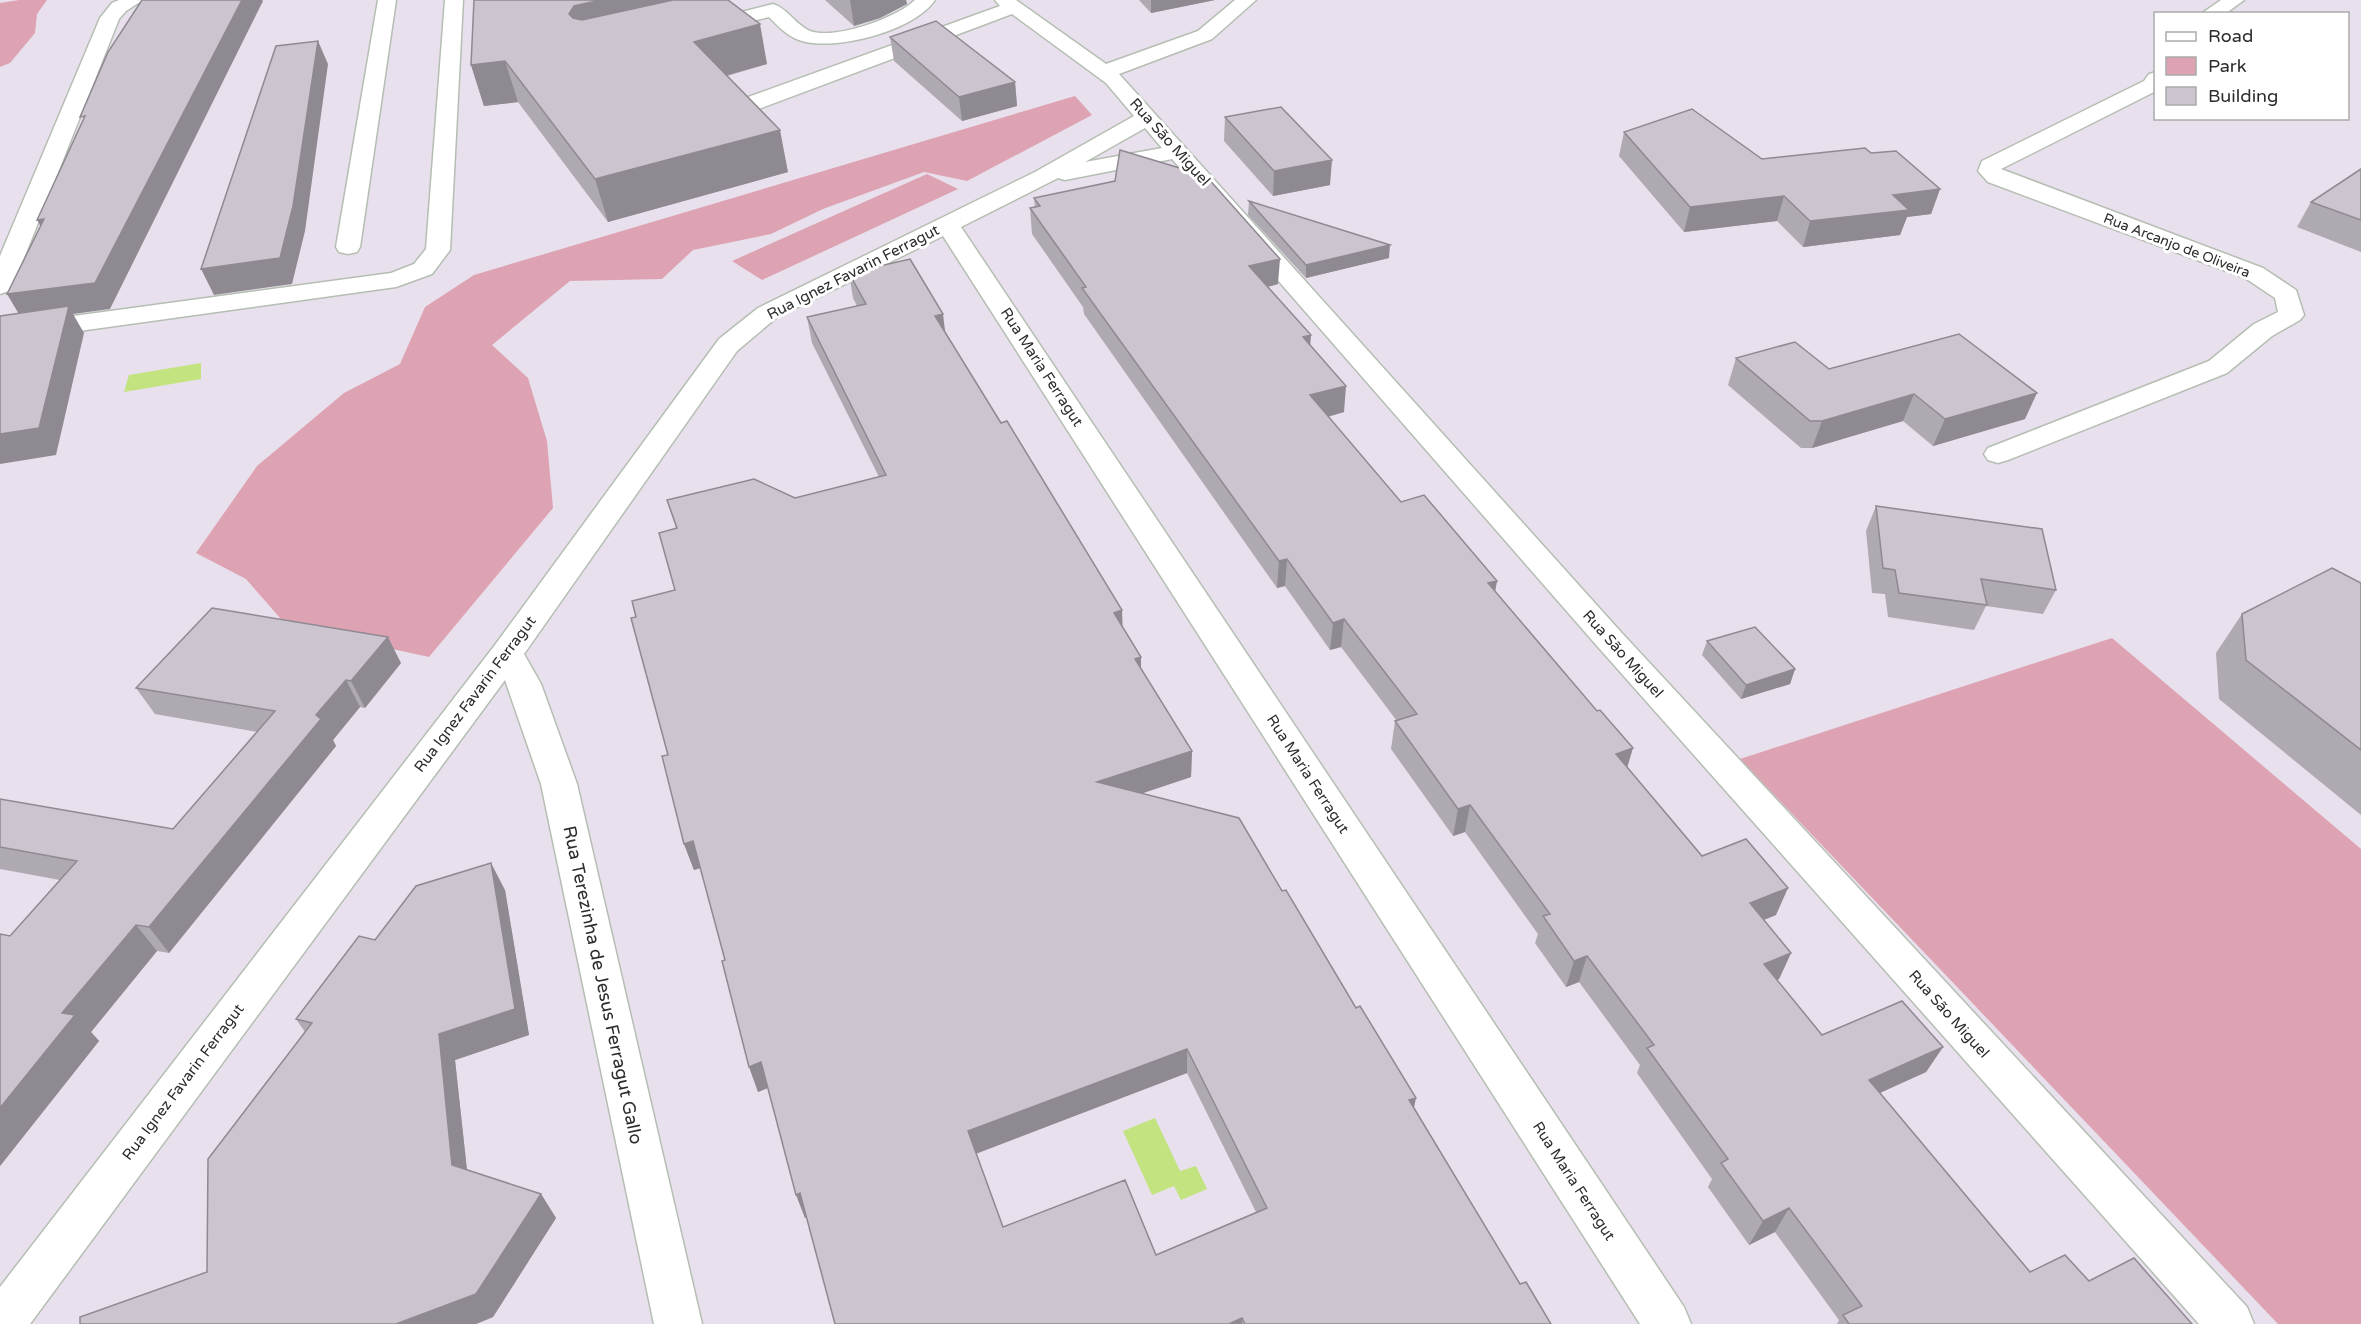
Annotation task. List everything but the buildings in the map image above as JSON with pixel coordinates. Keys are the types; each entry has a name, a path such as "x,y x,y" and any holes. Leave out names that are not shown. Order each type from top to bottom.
{"street":[{"path":"0,286 110,18 119,7 134,0"},
{"path":"348,247 387,0"},
{"path":"0,334 396,280 423,269 438,250 454,0"},
{"path":"684,31 773,10 794,31 815,38 839,38 869,30 921,8 926,0"},
{"path":"1104,72 1205,35 1247,0"},
{"path":"2214,12 2235,0"},
{"path":"748,105 1009,4"},
{"name":"Rua São Miguel","path":"1009,4 1104,72 1148,117 1601,630 2230,1324"},
{"name":"Rua Arcanjo de Oliveira","path":"1998,454 2218,367 2263,330 2291,315 2287,295 2254,273 1996,177 1989,171 1990,166 2151,85 2154,81"},
{"name":"Rua Ignez Favarin Ferragut","path":"1,1324 507,653 729,345 767,313 1042,177 1148,117"},
{"name":"Rua Ignez Favarin Ferragut","path":"1042,177 1178,151"},
{"name":"Rua Maria Ferragut","path":"948,225 1667,1324"},
{"name":"Rua Terezinha de Jesus Ferragut Gallo","path":"507,653 524,684 559,784 678,1324"}],"green space":[{"path":"47,0 37,14 35,33 10,63 0,67 0,3"},
{"path":"1075,96 1092,115 967,181 924,172 823,209 771,234 693,250 662,279 570,281 492,345 528,378 547,441 553,508 429,657 287,626 246,579 196,553 257,466 344,393 400,364 425,307 474,275"},
{"path":"927,174 958,189 762,280 732,261"},
{"path":"2112,638 2361,849 2361,1324 2278,1324 1740,759"}],"shaded area":[{"path":"201,363 201,379 124,392 129,375"},
{"path":"1155,1118 1180,1171 1196,1166 1207,1189 1181,1200 1174,1186 1152,1195 1123,1131"}]}
